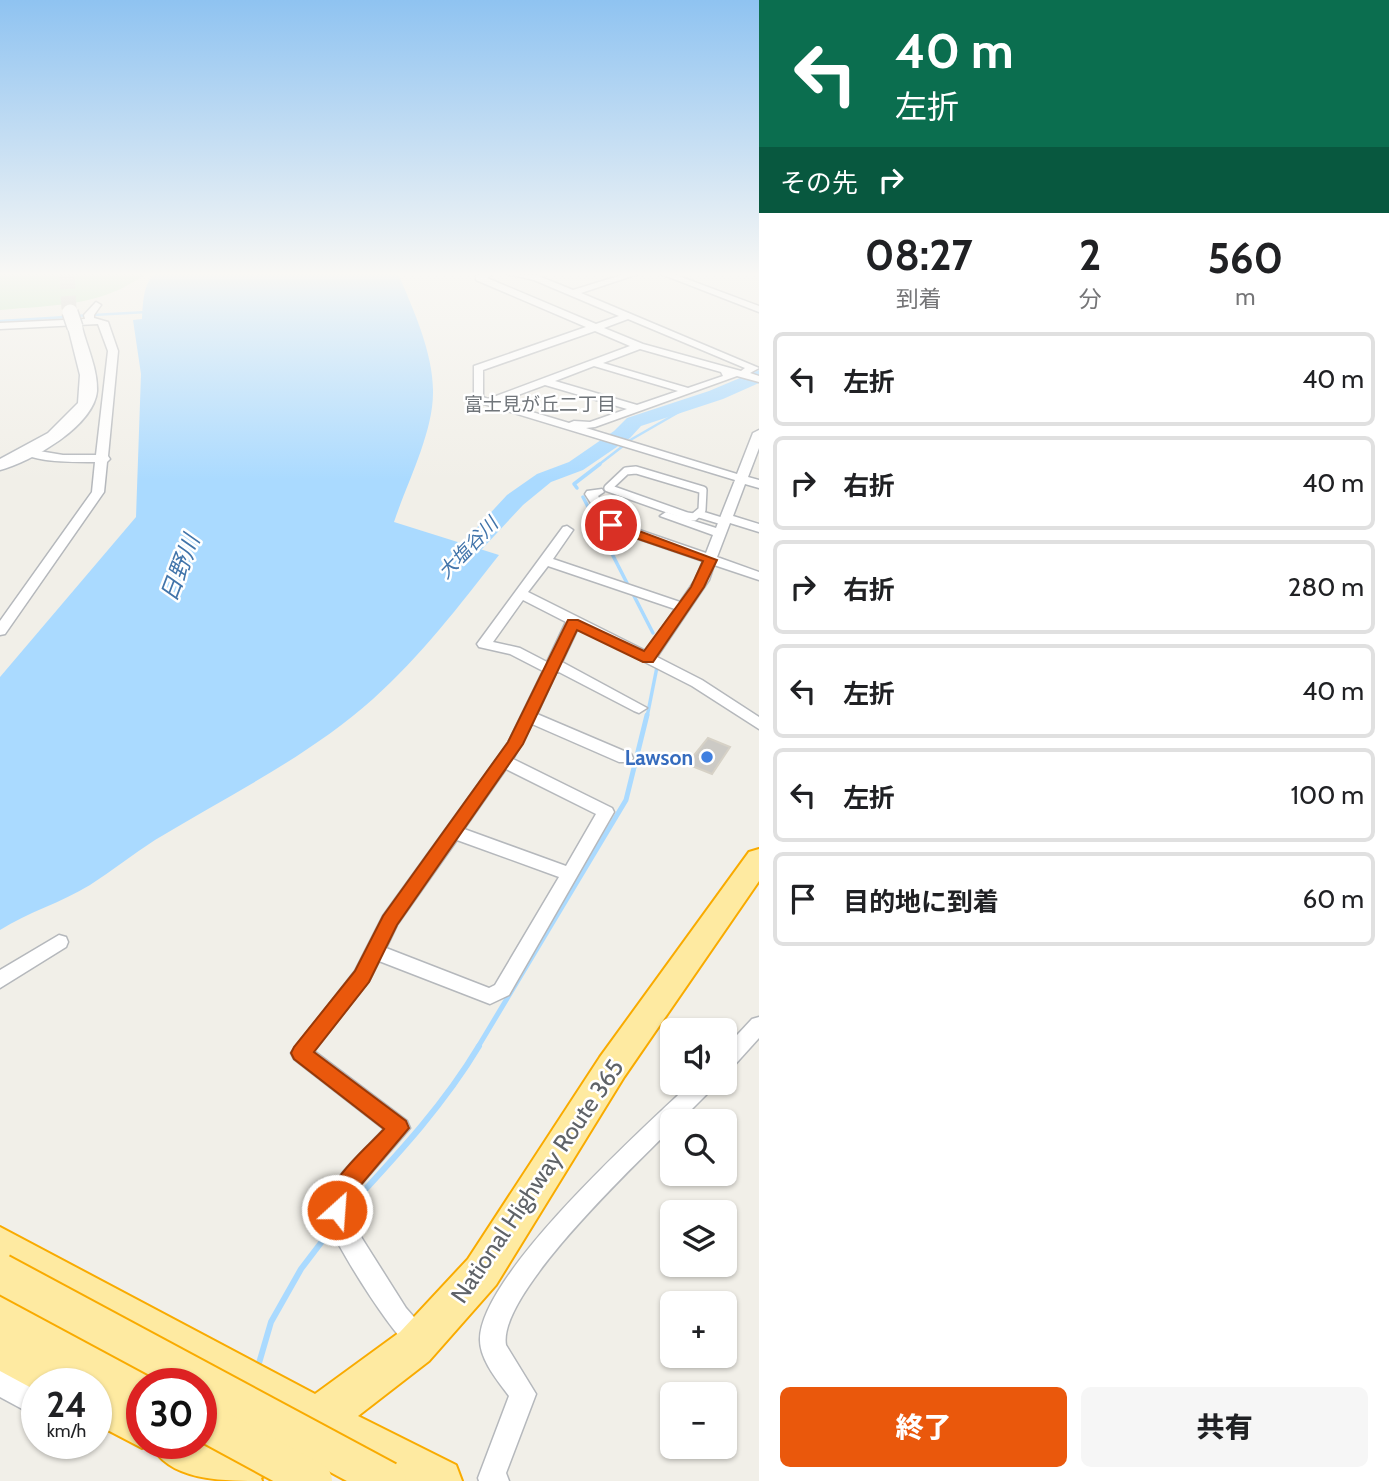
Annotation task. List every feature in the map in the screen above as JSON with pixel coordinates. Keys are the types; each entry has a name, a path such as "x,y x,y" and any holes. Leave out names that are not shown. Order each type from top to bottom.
{"highway":[{"name":"National Highway Route 365","path":"233,1477 419,1342 457,1303 487,1264 594,1095 759,859"},
{"path":"0,1245 316,1419 440,1481"},
{"path":"0,1273 387,1481"},
{"path":"0,1311 118,1408"},
{"path":"0,1348 37,1368"},
{"path":"217,1429 313,1481"},
{"path":"200,1459 233,1477"}],"main road":[{"path":"0,465 27,452 71,421 89,393 80,343"}],"street":[{"path":"0,631 99,492 113,352 110,343"},
{"path":"549,343 478,368 478,399 759,484"},
{"path":"632,343 759,379"},
{"path":"694,343 754,368 744,372 719,369"},
{"path":"489,402 639,346"},
{"path":"593,363 688,391"},
{"path":"542,418 586,426 732,376 716,370 719,369"},
{"path":"544,381 635,408"},
{"path":"648,659 702,580 757,441"},
{"path":"27,452 63,458 104,459"},
{"path":"598,492 591,494 611,525 759,576"},
{"path":"666,516 759,528"},
{"path":"567,530 484,644 515,651 552,666 639,708"},
{"path":"546,561 683,607"},
{"path":"521,594 573,623 698,683 759,723"},
{"path":"419,1342 390,1305 341,1225 337,1210 337,1198 343,1189 399,1128 301,1053 362,976 390,921 504,761 573,623"},
{"path":"527,716 625,758"},
{"path":"373,951 490,996 502,990 606,812 504,761"},
{"path":"453,832 570,874"},
{"path":"0,980 58,942"},
{"path":"737,1049 759,1025"},
{"path":"496,1481 491,1478 523,1394 497,1354 492,1341 497,1315 546,1244 642,1143 692,1095"},
{"path":"0,1383 21,1395"}],"lane":[{"path":"699,514 703,508 703,490 639,470 626,471 608,487 616,494 687,516 699,514 724,524"}],"water":[{"name":"日野川","path":"136,343 424,343 432,378 432,408 424,441 394,522 499,555 454,612 391,683 348,720 295,757 155,840 90,885 0,930 0,677 136,517 141,374"}],"building":[{"path":"708,738 730,747 712,774 687,764"}],"waterway":[{"name":"大塩谷川","path":"446,574 515,500 544,478 576,466 623,434 626,427 634,422 716,395 759,376"},
{"path":"597,466 632,439 698,401"},
{"path":"577,488 574,484 600,464"},
{"path":"583,497 629,587"},
{"path":"632,592 653,633"},
{"path":"647,717 657,667"},
{"path":"478,1047 626,800 647,715"},
{"path":"350,1206 435,1110 479,1046"},
{"path":"257,1370 271,1322 301,1269 333,1227"}],"place":[{"name":"Lawson","path":"707,757"}],"district":[{"name":"富士見が丘二丁目","path":"540,404"}],"route":[{"path":"337,1210 337,1198 343,1189 399,1128 301,1053 362,976 390,921 515,744 573,623 648,659 702,580 710,560 611,525"}]}
